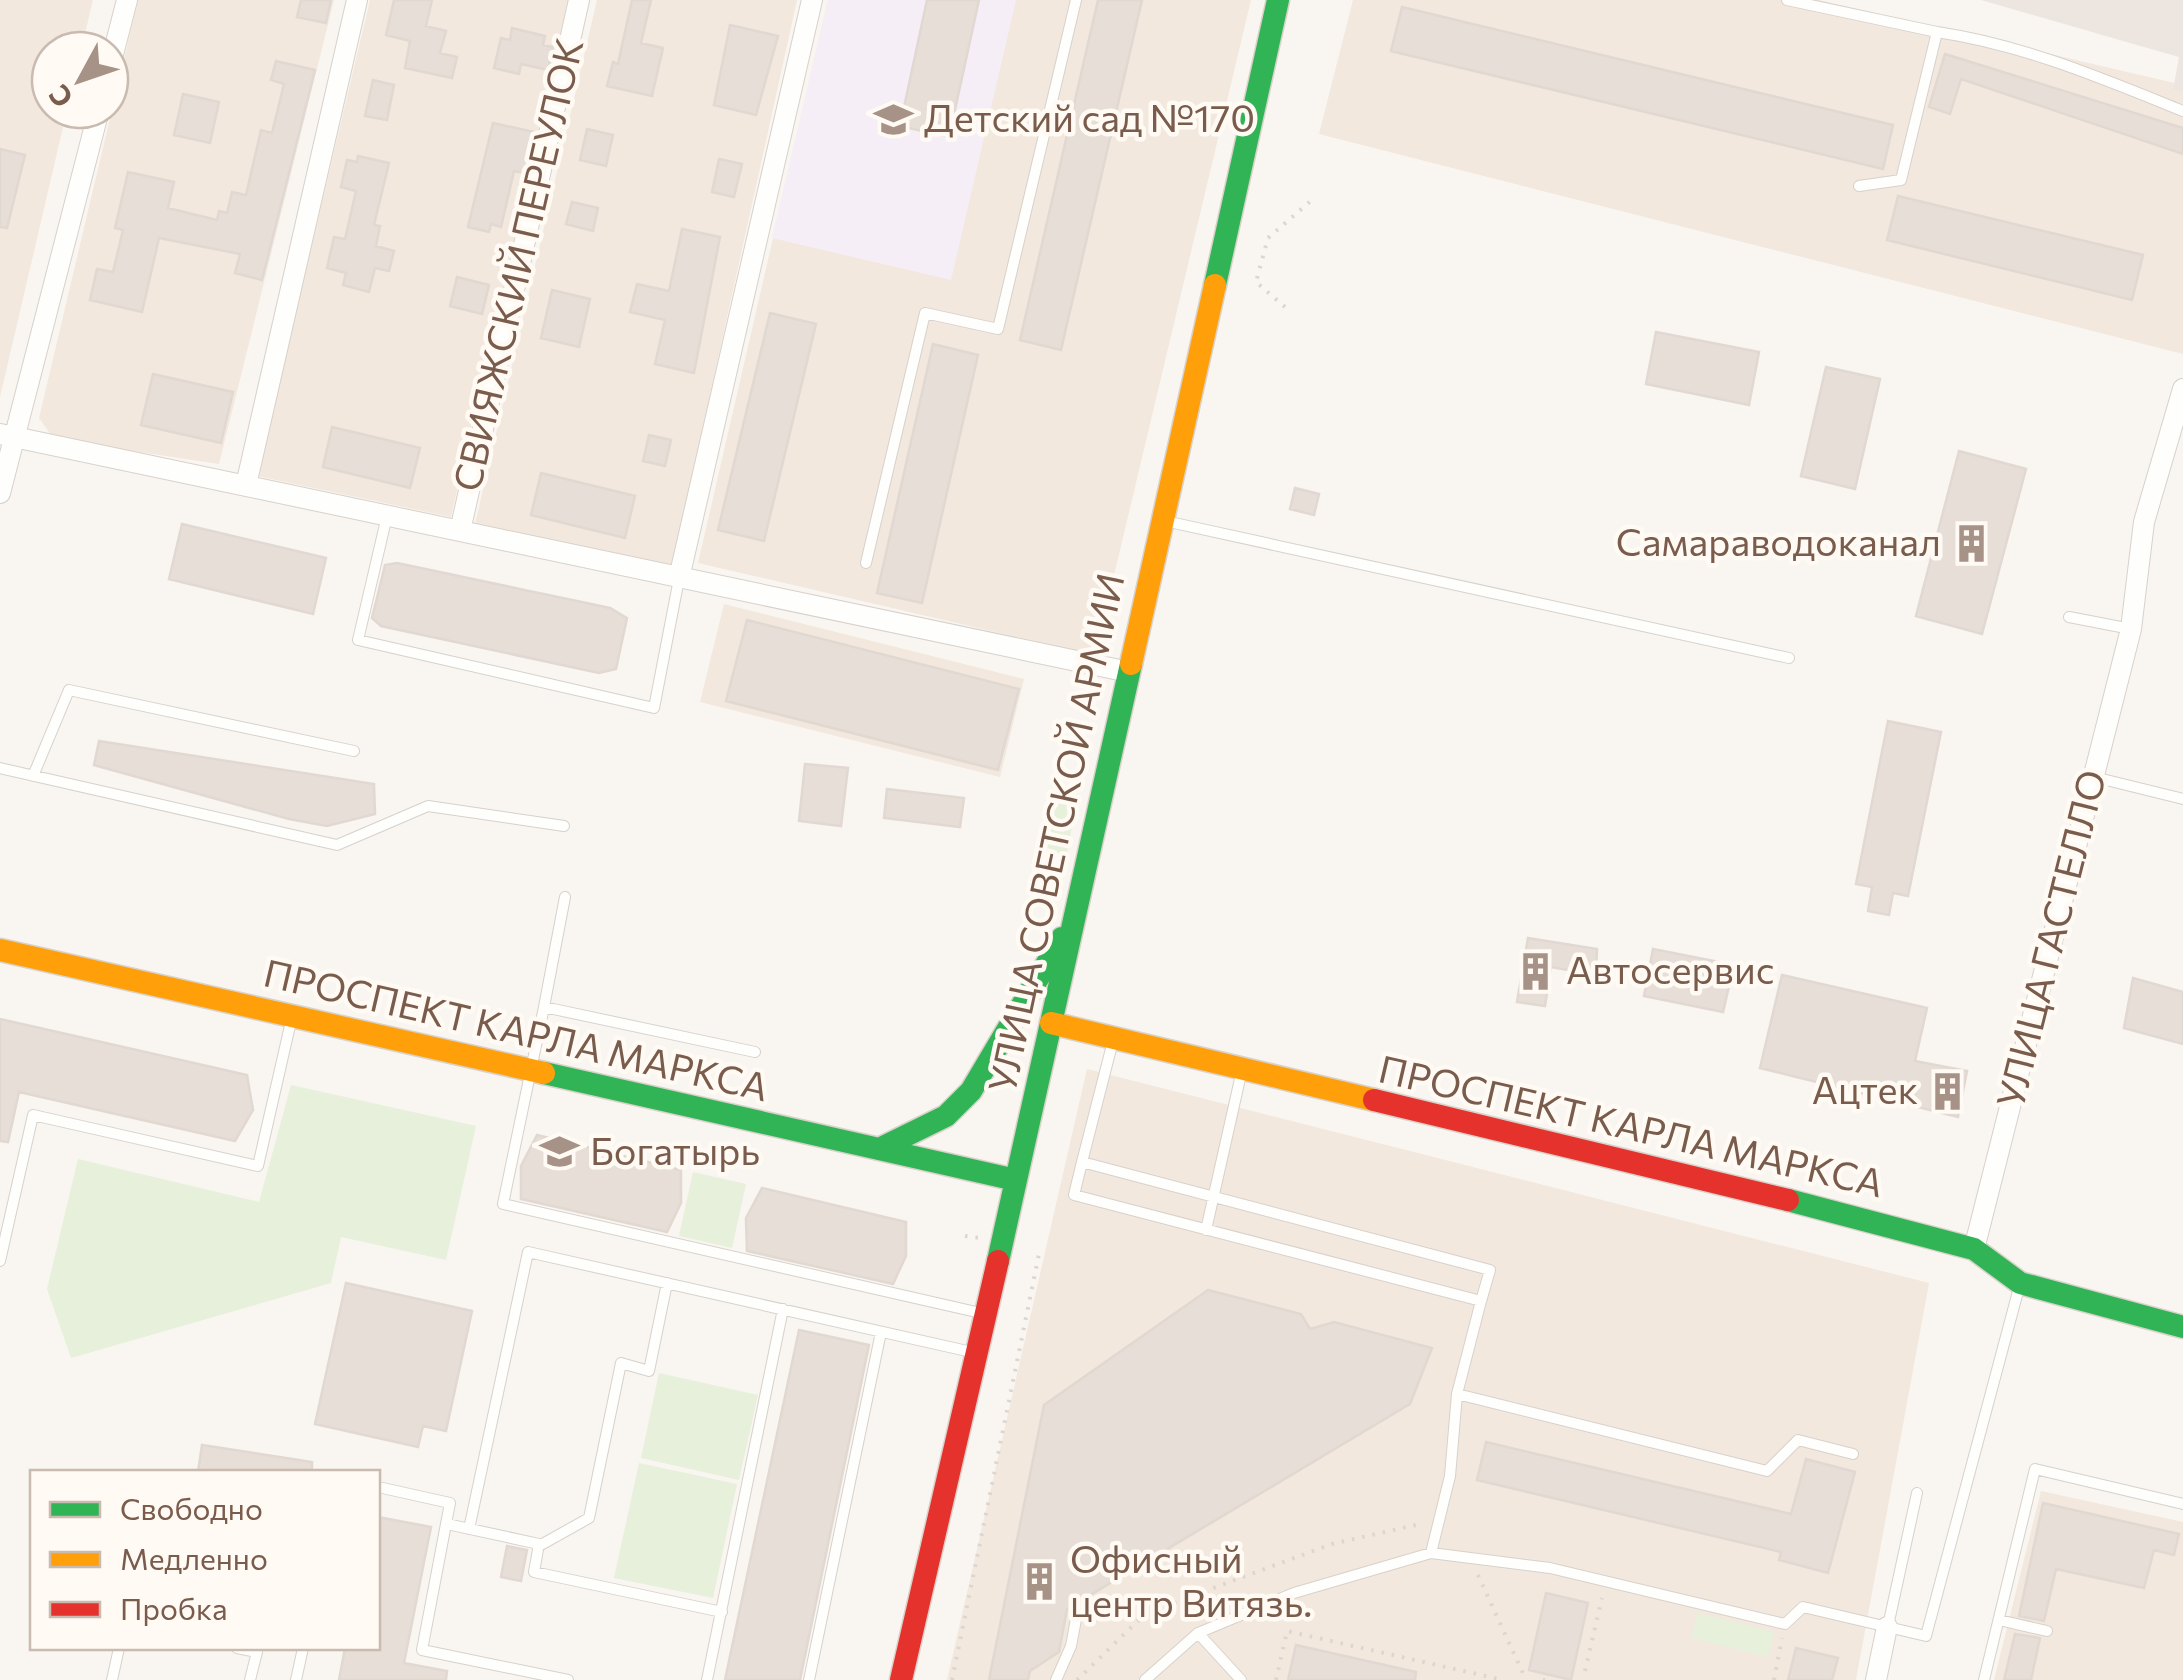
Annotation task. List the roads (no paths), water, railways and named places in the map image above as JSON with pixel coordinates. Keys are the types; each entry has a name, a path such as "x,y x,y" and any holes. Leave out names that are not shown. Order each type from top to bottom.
{"street":[{"path":"119,30 127,0"},
{"path":"246,485 357,0"},
{"name":"СВИЯЖСКИЙ ПЕРЕУЛОК","path":"460,531 579,0"},
{"path":"679,578 812,0"},
{"name":"УЛИЦА СОВЕТСКОЙ АРМИИ","path":"901,1680 1278,0"},
{"path":"0,493 7,435 92,130"},
{"name":"УЛИЦА ГАСТЕЛЛО","path":"1974,1249 2131,629 2144,522 2183,389"},
{"path":"7,435 1128,672"},
{"path":"880,1149 946,1116 971,1092 1074,920"},
{"name":"ПРОСПЕКТ КАРЛА МАРКСА","path":"0,950 1016,1180"},
{"name":"ПРОСПЕКТ КАРЛА МАРКСА","path":"1051,1023 1898,1226 1974,1249 2020,1283 2183,1327"},
{"path":"1876,1680 1888,1628"}],"lane":[{"path":"866,563 925,312 998,328 1076,0"},
{"path":"1787,0 1992,40 2183,110"},
{"path":"1859,186 1901,180 1936,32"},
{"path":"387,515 358,640 654,708 679,578"},
{"path":"1162,520 1789,658"},
{"path":"2069,617 2131,629"},
{"path":"33,776 69,690 354,751"},
{"path":"0,768 337,845 428,806 564,826"},
{"path":"2093,777 2183,799"},
{"path":"565,896 502,1204 986,1314"},
{"path":"544,1008 755,1052"},
{"path":"0,1261 33,1115 258,1166 292,1016"},
{"path":"1113,1040 1074,1195 1481,1301"},
{"path":"1206,1230 1242,1070"},
{"path":"1082,1162 1490,1270 1457,1394 1450,1476 1432,1553"},
{"path":"469,1528 528,1252 977,1353"},
{"path":"1145,1680 1198,1633 1294,1594 1432,1553 1606,1580 1785,1624 1804,1607 1926,1636 2020,1283"},
{"path":"447,1524 539,1546 589,1518 621,1364 649,1371 670,1284"},
{"path":"707,1680 782,1310"},
{"path":"809,1680 881,1332"},
{"path":"1457,1394 1767,1472 1798,1440 1853,1454"},
{"path":"1984,1680 2035,1469 2183,1504"},
{"path":"380,1488 450,1503 422,1650 568,1680"},
{"path":"1888,1628 1917,1493"},
{"path":"539,1546 534,1572 722,1612"},
{"path":"1056,1680 1071,1646 1077,1614"},
{"path":"2000,1620 2047,1631"},
{"path":"1198,1633 1241,1680"},
{"path":"112,1680 119,1650"},
{"path":"246,1650 256,1652 250,1680"},
{"path":"296,1680 303,1650"}],"place":[{"name":"Детский сад №170","path":"894,119"},
{"name":"Самараводоканал","path":"1971,543"},
{"name":"Автосервис","path":"1536,971"},
{"name":"Ацтек","path":"1948,1091"},
{"name":"Богатырь","path":"560,1152"},
{"name":"Офисный центр Витязь.","path":"1040,1582"}]}
